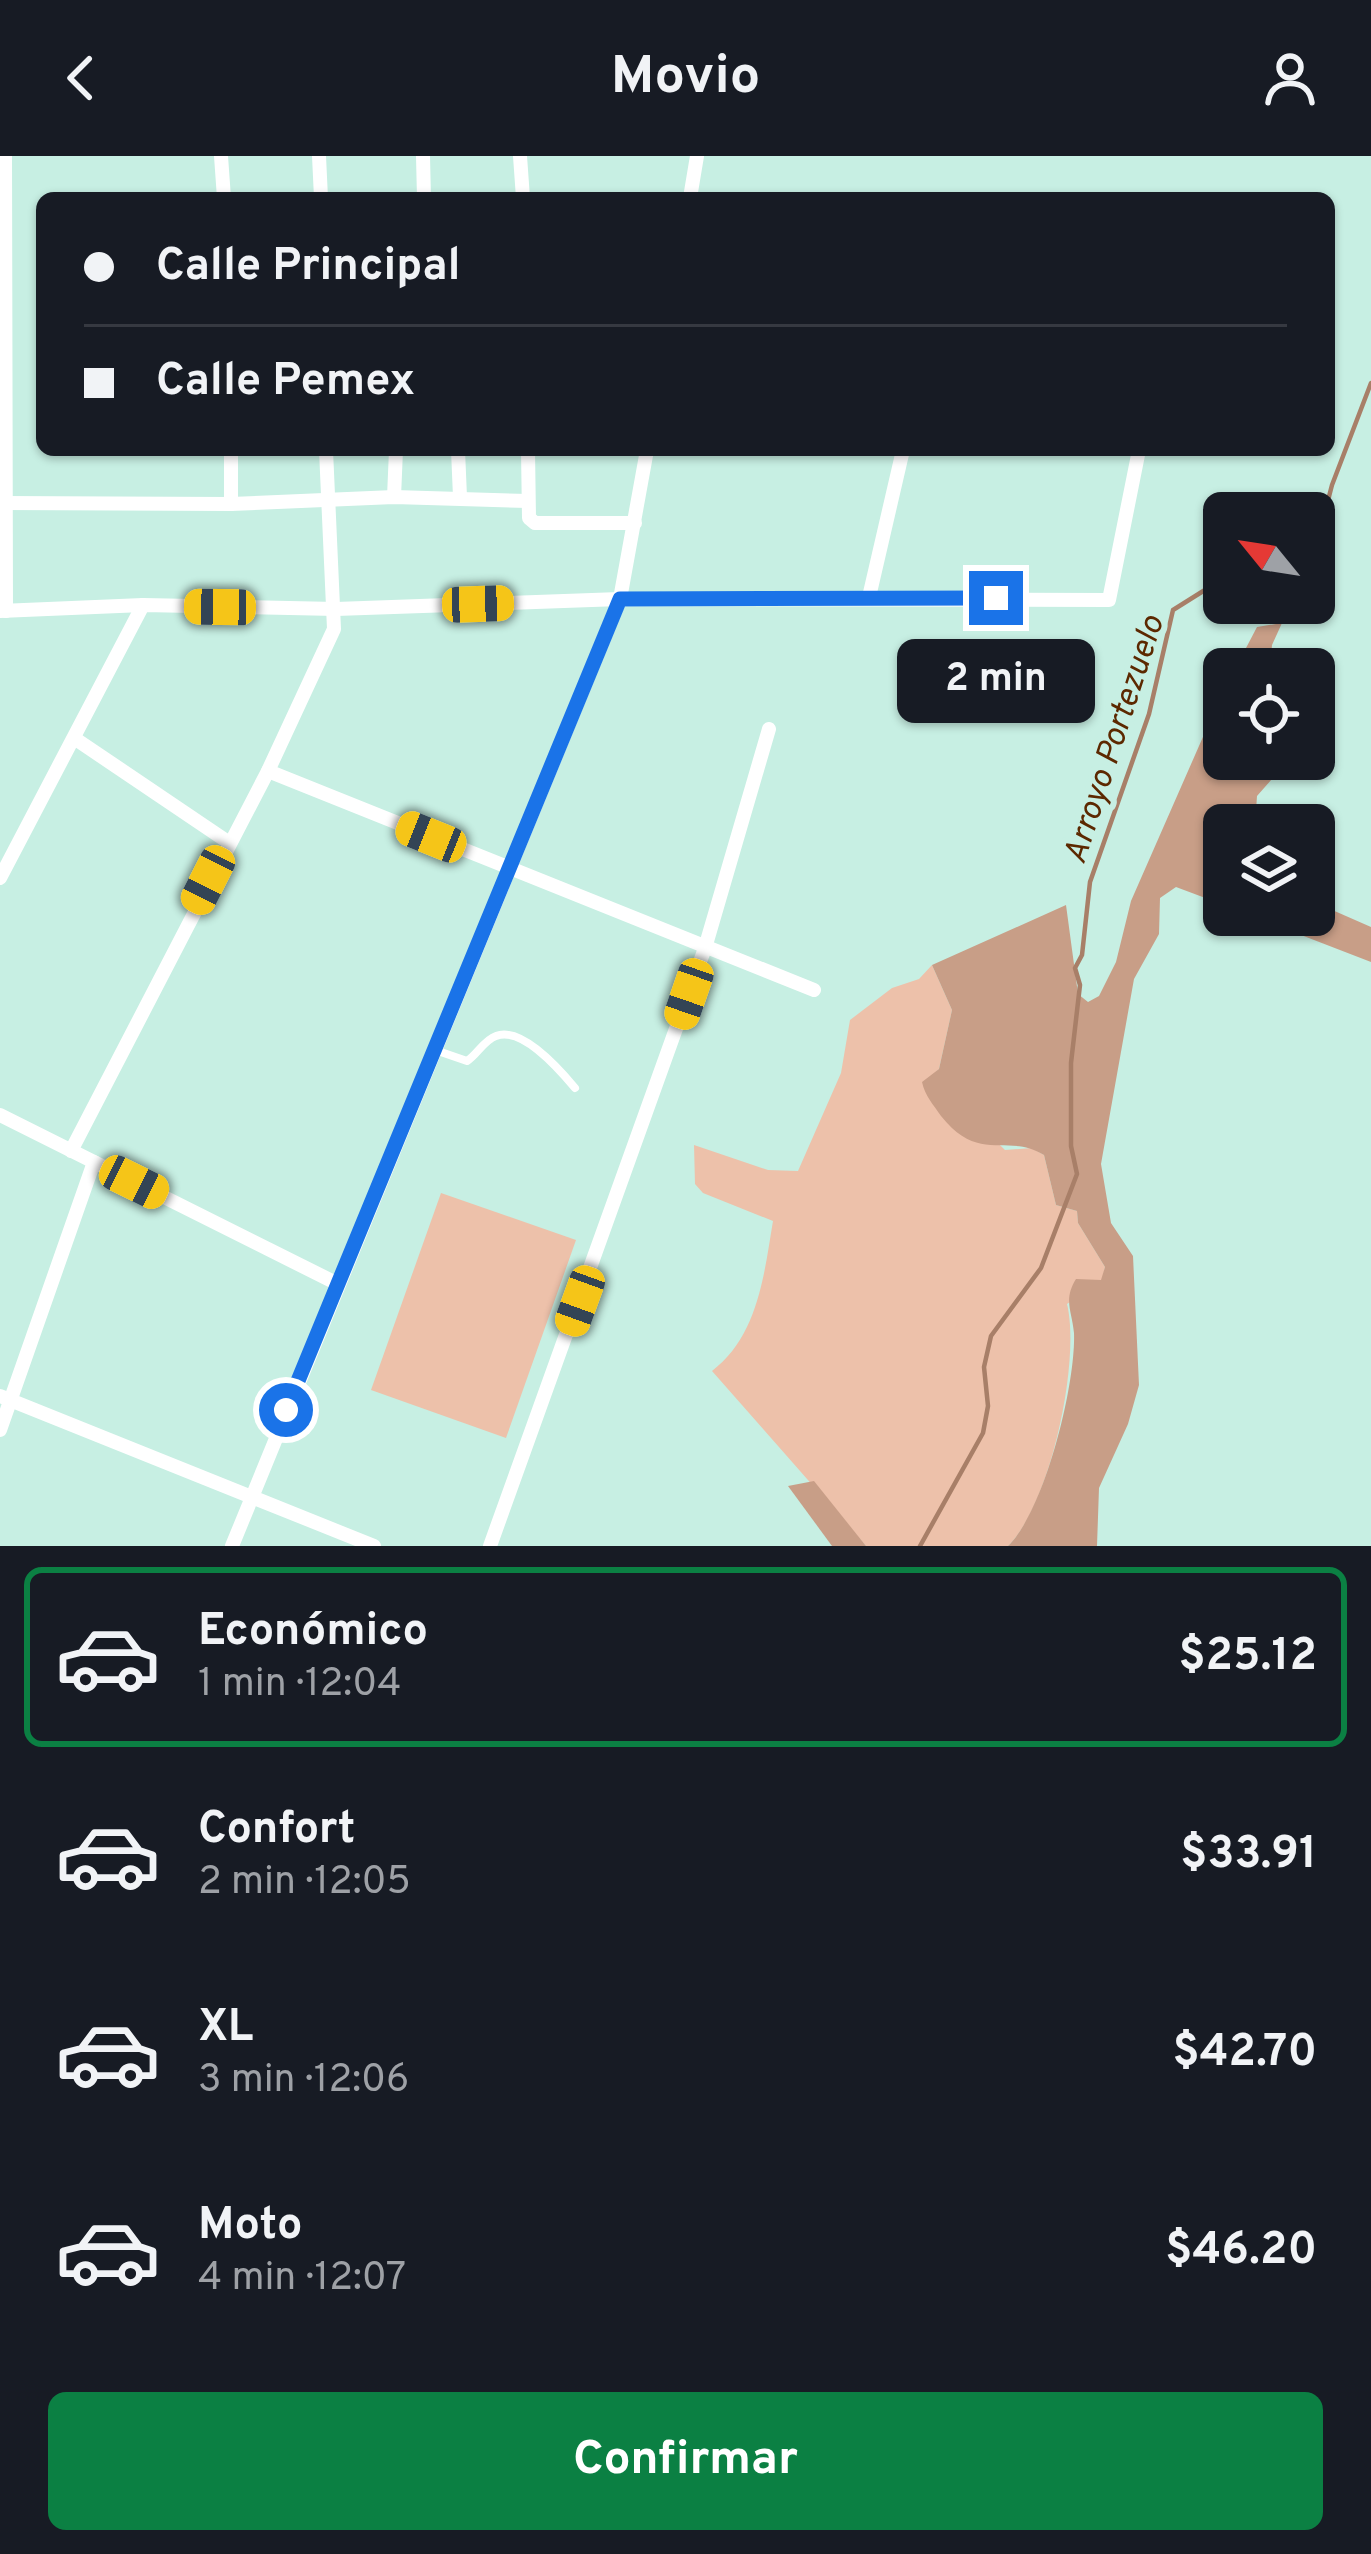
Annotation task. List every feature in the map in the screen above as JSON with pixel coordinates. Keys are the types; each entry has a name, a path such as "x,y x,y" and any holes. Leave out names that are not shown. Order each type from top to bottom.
{"street":[{"path":"5,156 3,611 143,605 336,609 620,599 1109,600 1137,456"},
{"path":"221,156 224,192"},
{"path":"319,156 321,192"},
{"path":"423,156 424,192"},
{"path":"520,156 523,192"},
{"path":"691,192 697,156"},
{"path":"231,456 231,504"},
{"path":"71,1151 268,770 334,629 326,456"},
{"path":"394,496 396,456"},
{"path":"458,456 460,497"},
{"path":"528,456 529,518 551,525 634,523"},
{"path":"232,1546 336,1282 513,871 620,599 646,456"},
{"path":"868,597 903,456"},
{"path":"2,503 231,504 394,496 528,501"},
{"path":"0,878 143,605"},
{"path":"490,1546 705,949 769,729"},
{"path":"76,740 228,842"},
{"path":"268,770 814,990"},
{"path":"0,1115 336,1282"},
{"path":"0,1430 5,1399 94,1162"},
{"path":"5,1399 374,1546"}],"lane":[{"path":"434,1049 467,1061 492,1037 507,1035 539,1053 575,1088"}],"shaded area":[{"path":"1282,624 1272,648 1246,648 1257,627"},
{"path":"1203,737 1203,780 1271,780 1257,796 1256,804 1203,804 1203,897 1176,887 1160,898 1159,934 1134,979 1101,1164 1111,1223 1133,1256 1139,1385 1128,1424 1099,1488 1097,1546 1008,1546 1034,1505 1064,1413 1073,1355 1072,1286 1076,1279 1101,1280 1105,1267 1078,1223 1077,1211 1056,1205 1044,1155 1018,1146 968,1140 927,1096 922,1082 939,1069 952,1010 932,965 1066,905 1078,994 1088,1002 1099,996 1116,962 1131,901"},
{"path":"1335,911 1371,927 1371,962 1304,936 1335,936"},
{"path":"932,965 952,1010 939,1069 931,1078 1005,1150 1032,1148 1044,1155 1056,1205 1077,1211 1078,1223 1105,1267 1102,1281 1067,1304 1070,1360 1058,1431 1037,1499 1008,1546 866,1546 712,1371 740,1340 749,1322 762,1283 773,1221 703,1193 695,1184 694,1145 768,1170 798,1171 841,1073 850,1020 892,988 919,979"},
{"path":"441,1193 576,1240 506,1438 371,1390"},
{"path":"814,1481 866,1546 832,1546 788,1486"}],"waterway":[{"name":"Arroyo Portezuelo","path":"1330,492 1371,383"},
{"name":"Arroyo Portezuelo","path":"920,1546 983,1433 988,1406 984,1367 991,1336 1041,1268 1077,1174 1071,1146 1071,1063 1080,985 1075,968 1082,955 1090,882 1149,714 1173,610 1203,591"}],"route":[{"path":"286,1410 336,1282 513,871 620,599 996,598"}]}
